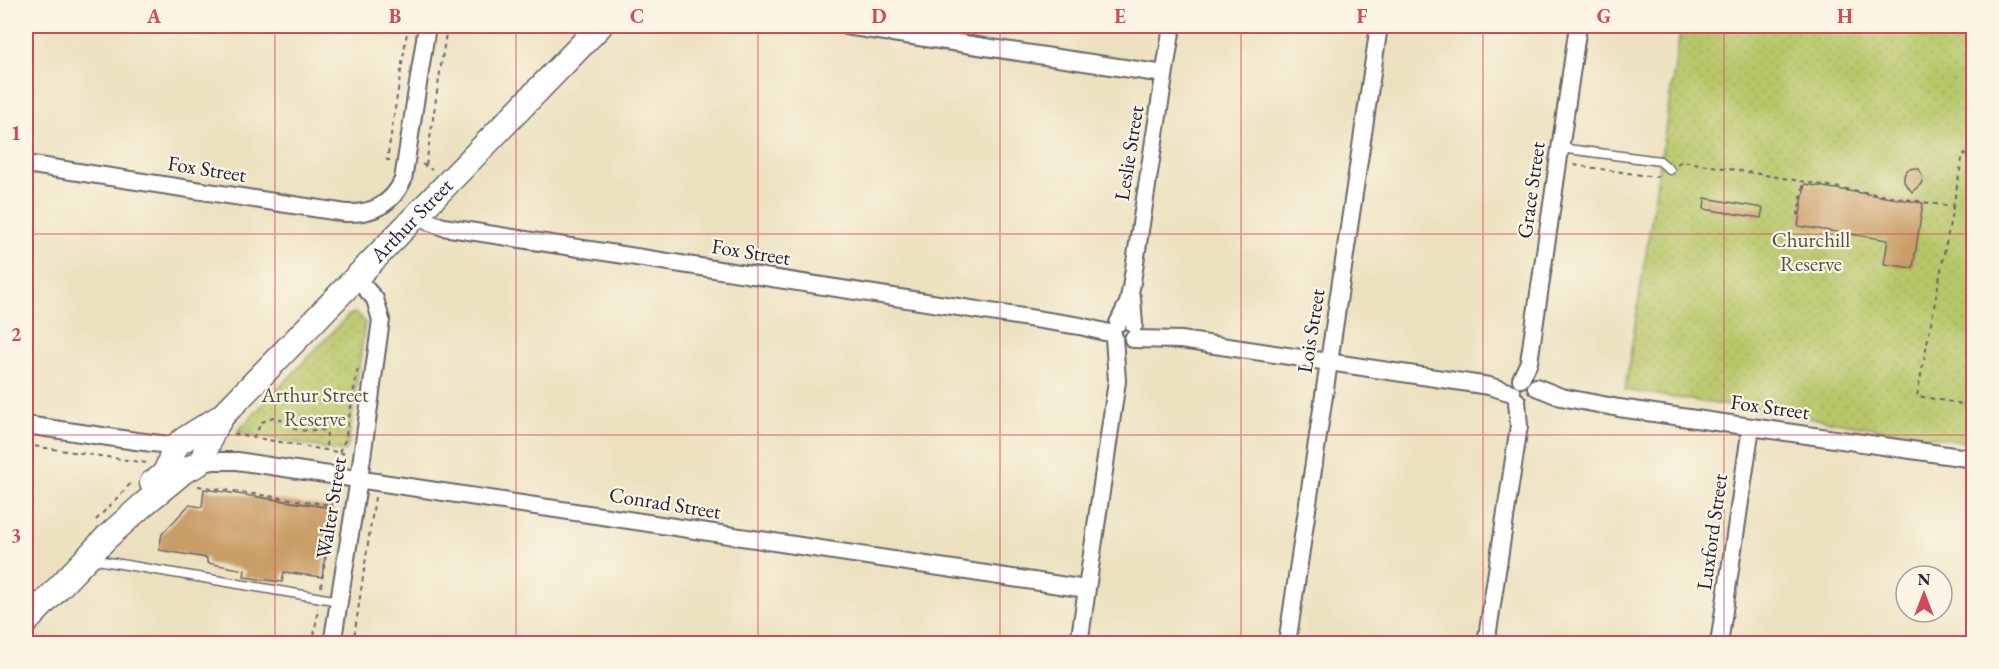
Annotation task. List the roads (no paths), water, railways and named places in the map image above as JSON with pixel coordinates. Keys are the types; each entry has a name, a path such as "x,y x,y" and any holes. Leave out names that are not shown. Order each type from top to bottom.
{"street":[{"name":"Fox Street","path":"26,164 346,213 365,213 381,207 399,188 406,163 427,26"},
{"name":"Arthur Street","path":"26,621 192,452 600,26"},
{"path":"846,26 1164,74"},
{"name":"Leslie Street","path":"1078,644 1172,26"},
{"name":"Lois Street","path":"1287,644 1379,26"},
{"name":"Grace Street","path":"1486,644 1578,26"},
{"name":"Fox Street","path":"419,214 443,227 1080,326 1524,391 1619,408 1974,459"},
{"name":"Walter Street","path":"333,644 351,478 381,320 375,299 357,279"},
{"name":"Conrad Street","path":"26,425 136,441 163,452 192,452 237,461 1086,589"},
{"name":"Luxford Street","path":"1719,644 1751,427"}],"lane":[{"path":"1559,148 1660,161 1670,170"},
{"path":"86,559 339,601"}],"park label":[{"name":"Churchill Reserve","path":"1811,252"},
{"name":"Arthur Street Reserve","path":"315,407"}]}
